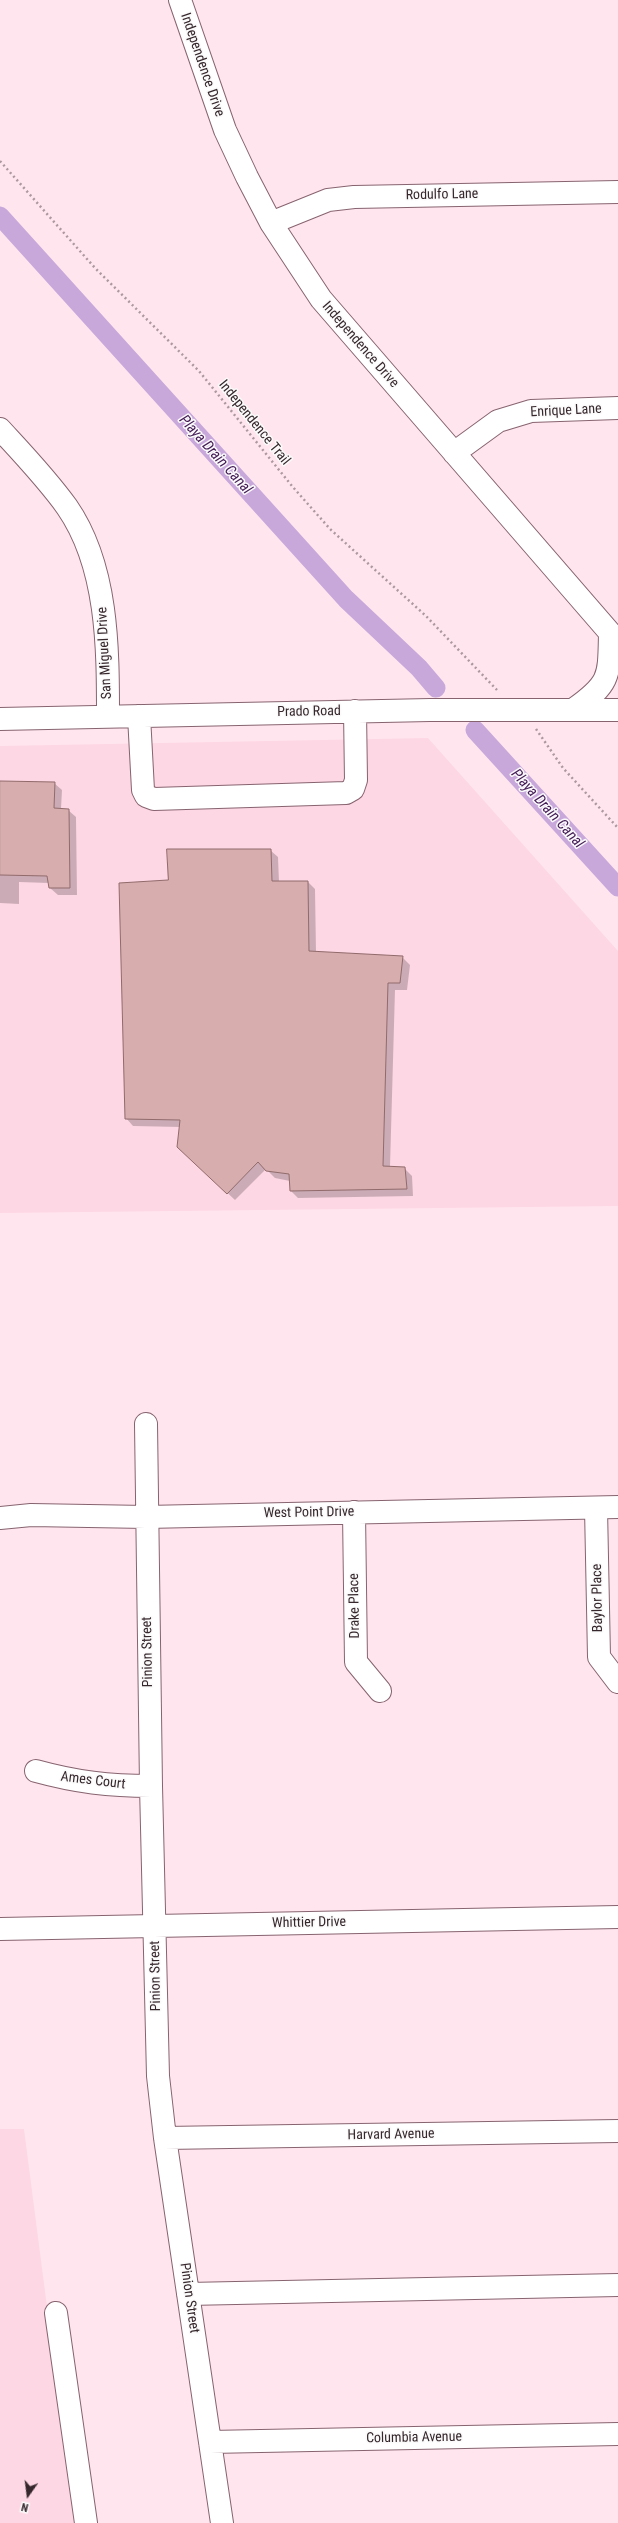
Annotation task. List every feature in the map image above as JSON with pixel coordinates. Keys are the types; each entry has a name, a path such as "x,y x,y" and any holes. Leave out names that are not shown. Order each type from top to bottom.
{"street":[{"name":"Independence Drive","path":"180,0 225,130 271,223 321,299 614,637"},
{"name":"Rodulfo Lane","path":"271,223 290,213 328,200 354,196 618,192"},
{"name":"Enrique Lane","path":"454,453 498,421 531,411 618,408"},
{"name":"San Miguel Drive","path":"0,429 68,509 87,547 105,614 108,716"},
{"path":"574,709 600,689 607,678 614,637"},
{"name":"Prado Road","path":"0,719 430,710 493,700 574,709 618,710"},
{"path":"139,716 143,790 146,796 154,799 346,793 353,789 356,780 355,711"},
{"name":"Pinion Street","path":"146,1424 146,1517 158,2076 165,2138 222,2523"},
{"name":"West Point Drive","path":"0,1518 31,1515 146,1517 618,1507"},
{"name":"Baylor Place","path":"596,1508 599,1657 618,1682"},
{"name":"Drake Place","path":"354,1512 356,1662 380,1691"},
{"name":"Ames Court","path":"36,1771 71,1781 106,1786 151,1786"},
{"name":"Whittier Drive","path":"0,1930 618,1917"},
{"name":"Harvard Avenue","path":"165,2138 618,2132"},
{"path":"188,2294 618,2285"},
{"path":"56,2313 86,2523"},
{"name":"Columbia Avenue","path":"210,2442 618,2434"}],"path":[{"name":"Independence Trail","path":"0,162 96,268 199,371 292,486 330,529 426,616 493,700"},
{"path":"536,729 538,736 562,768 618,828"}],"shaded area":[{"path":"428,738 618,951 618,1206 0,1213 0,746"},
{"path":"0,2129 24,2129 75,2523 0,2523"}],"building":[{"path":"0,781 55,782 54,808 69,809 70,888 49,888 47,876 0,875"},
{"path":"167,849 271,849 272,881 308,881 309,951 403,956 400,983 388,983 383,1166 405,1167 407,1189 290,1191 289,1174 266,1171 258,1162 227,1194 177,1147 180,1120 125,1119 119,883 168,880"}],"waterway":[{"name":"Playa Drain Canal","path":"0,216 346,599 419,668 436,688"},
{"name":"Playa Drain Canal","path":"475,730 618,887"}]}
